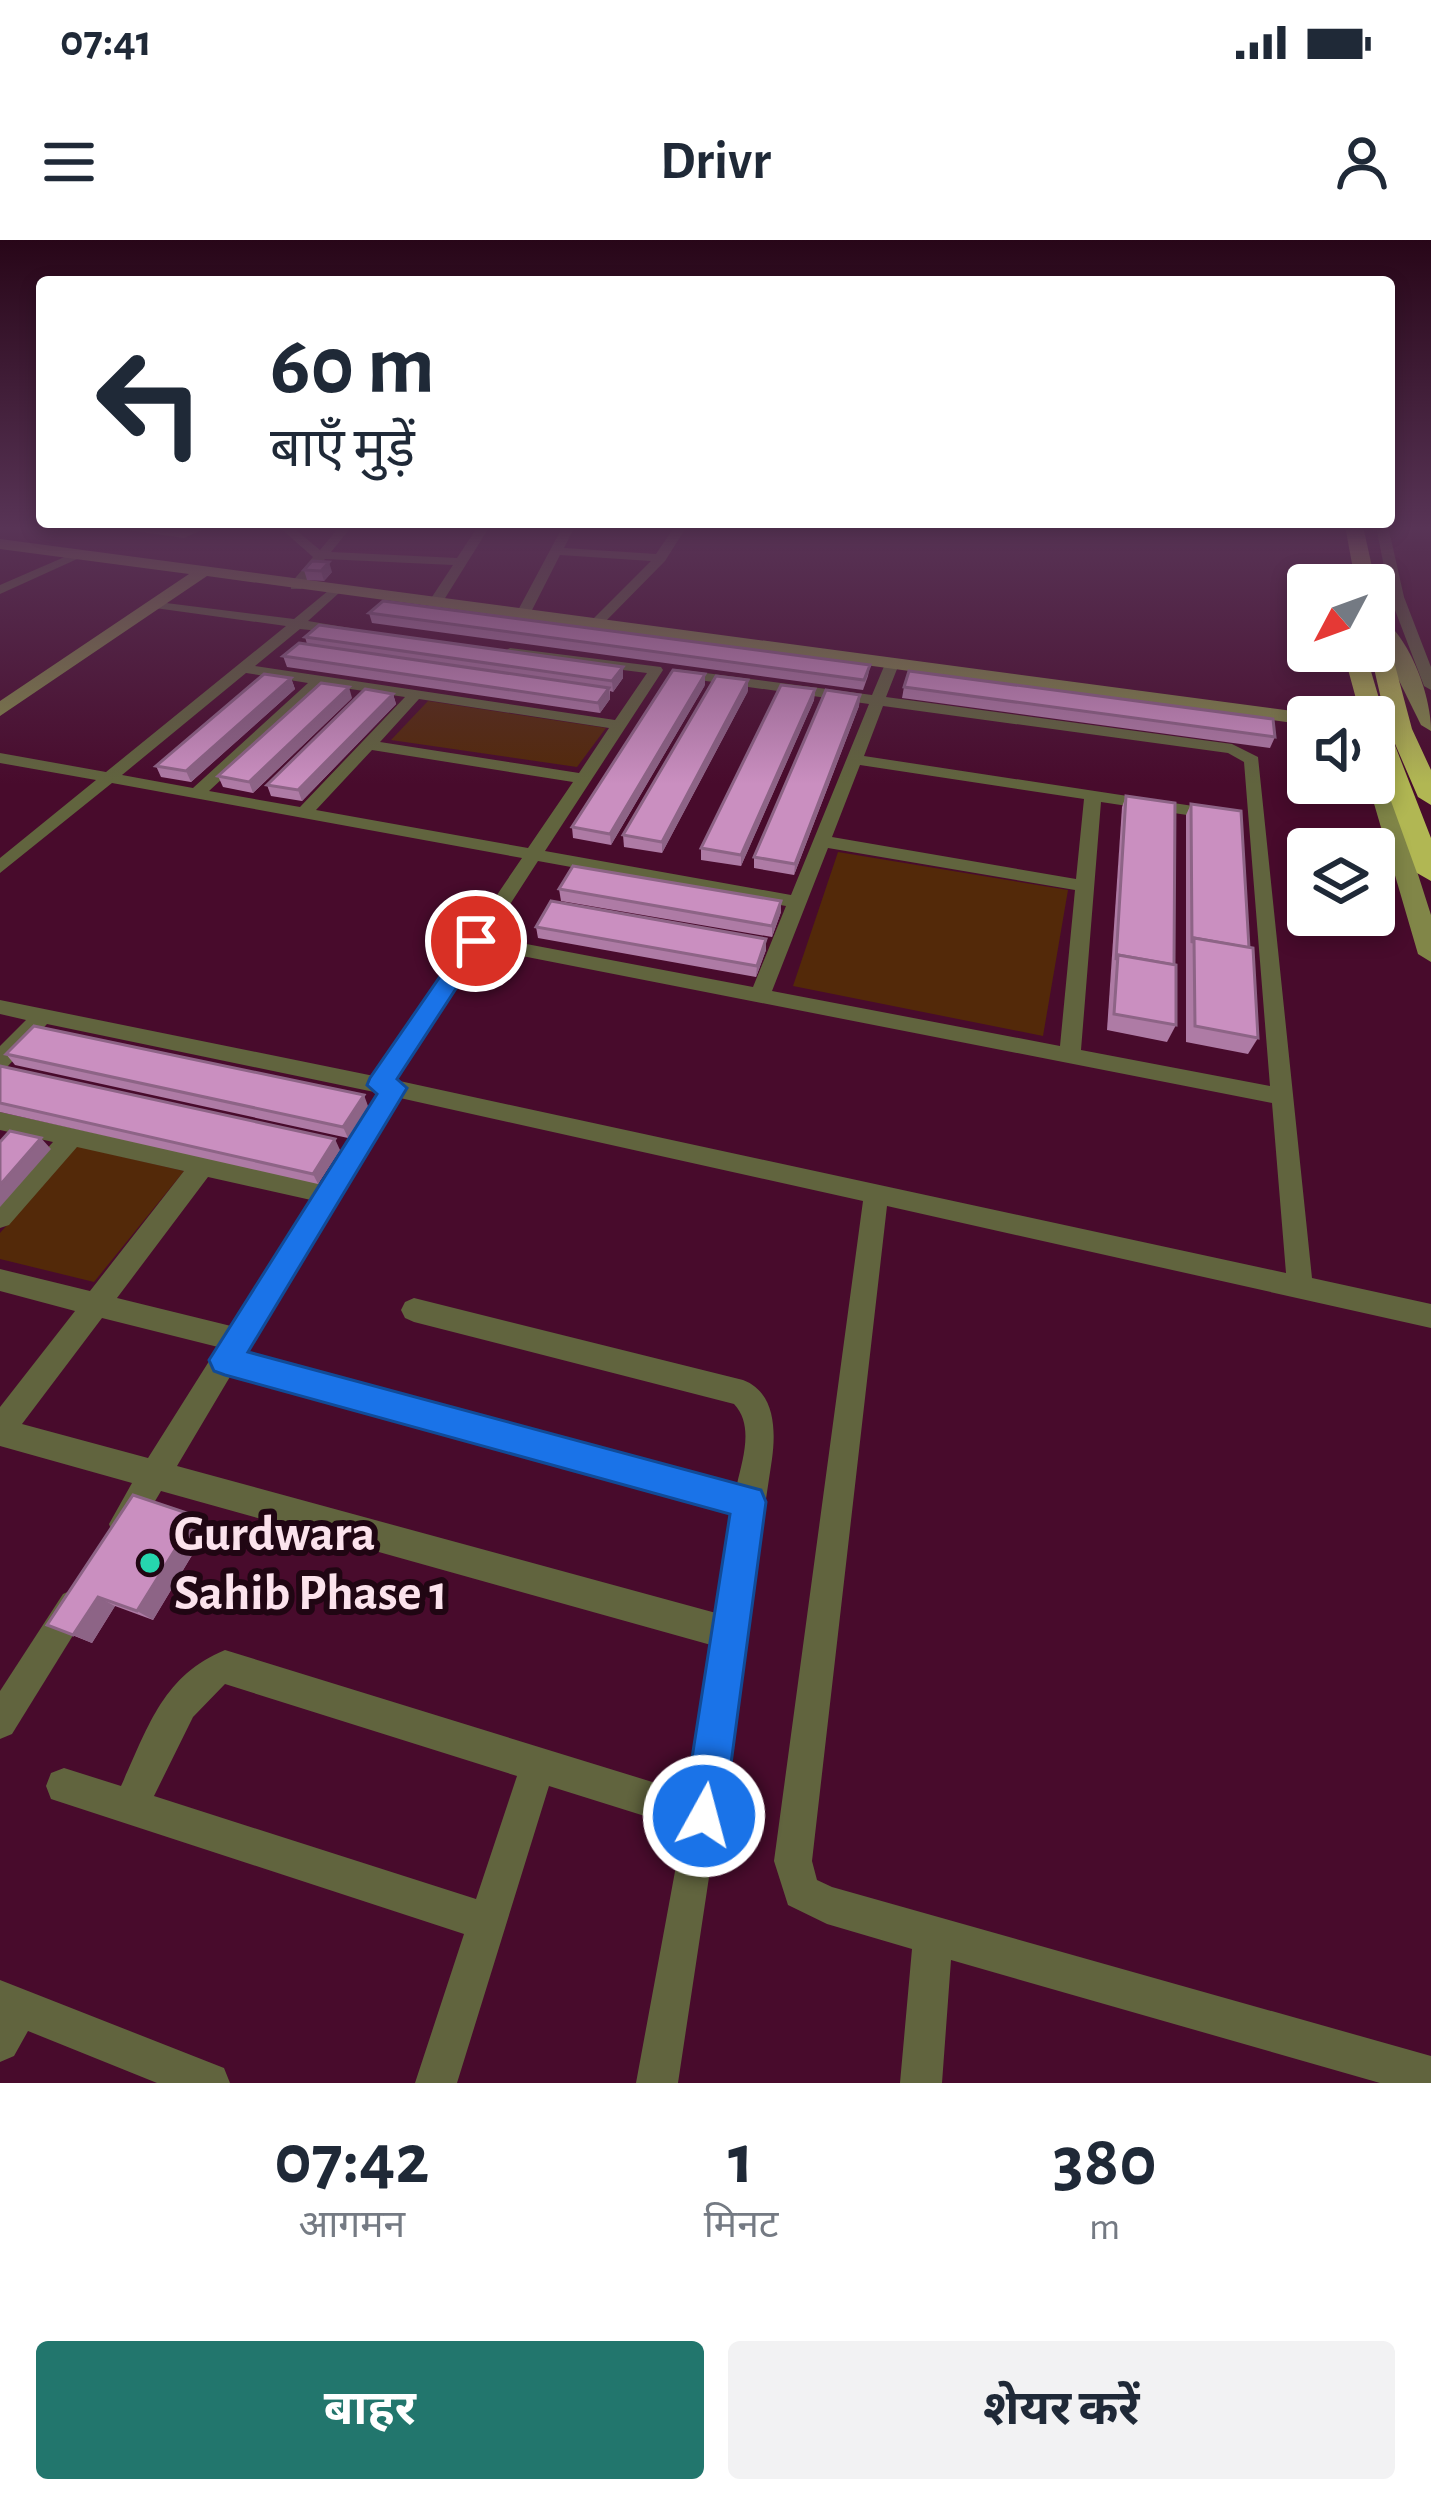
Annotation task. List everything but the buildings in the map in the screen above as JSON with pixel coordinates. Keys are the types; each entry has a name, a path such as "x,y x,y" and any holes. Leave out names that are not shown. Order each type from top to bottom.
{"highway":[{"path":"1386,672 1400,730 1431,797"},
{"path":"1395,777 1431,873"}],"street":[{"path":"0,710 143,612"},
{"path":"211,612 364,633"},
{"path":"0,867 246,669 309,612"},
{"path":"507,612 1287,716"},
{"path":"596,623 607,612"},
{"path":"1402,612 1430,676"},
{"path":"1395,648 1431,724"},
{"path":"499,650 1232,749 1252,760 1300,1288"},
{"path":"760,996 892,664"},
{"path":"246,669 620,725"},
{"path":"108,1550 328,1194 387,1086 476,941 656,670"},
{"path":"196,794 320,680"},
{"path":"304,813 416,694"},
{"path":"368,745 584,779"},
{"path":"0,758 797,902"},
{"path":"853,759 1258,821"},
{"path":"1070,1056 1093,796"},
{"path":"1385,804 1431,953"},
{"path":"821,841 1085,886"},
{"path":"476,941 1282,1097"},
{"path":"0,1007 387,1086 1431,1316"},
{"path":"0,1060 42,1016"},
{"path":"0,1121 328,1194"},
{"path":"0,1218 72,1137"},
{"path":"202,1166 2,1435 731,1634"},
{"path":"876,1194 793,1861 801,1892 827,1905 1431,2077"},
{"path":"0,1280 96,1304 231,1350 749,1502"},
{"path":"414,1310 743,1394 756,1403 761,1421 731,1634 657,2083"},
{"path":"0,1722 84,1588"},
{"path":"130,1808 191,1686 208,1670 225,1667 704,1816"},
{"path":"436,2083 538,1766"},
{"path":"64,1786 488,1922"},
{"path":"921,2083 933,1935"},
{"path":"6,2017 209,2083"}],"shaded area":[{"path":"428,701 606,728 577,767 391,740"},
{"path":"838,852 1068,890 1043,1036 793,986"},
{"path":"76,1146 184,1171 94,1282 0,1259 0,1233"}],"place":[{"name":"Gurdwara Sahib Phase 1","path":"150,1563"}],"route":[{"path":"476,941 380,1085 394,1088 225,1360 749,1502 704,1816"}]}
